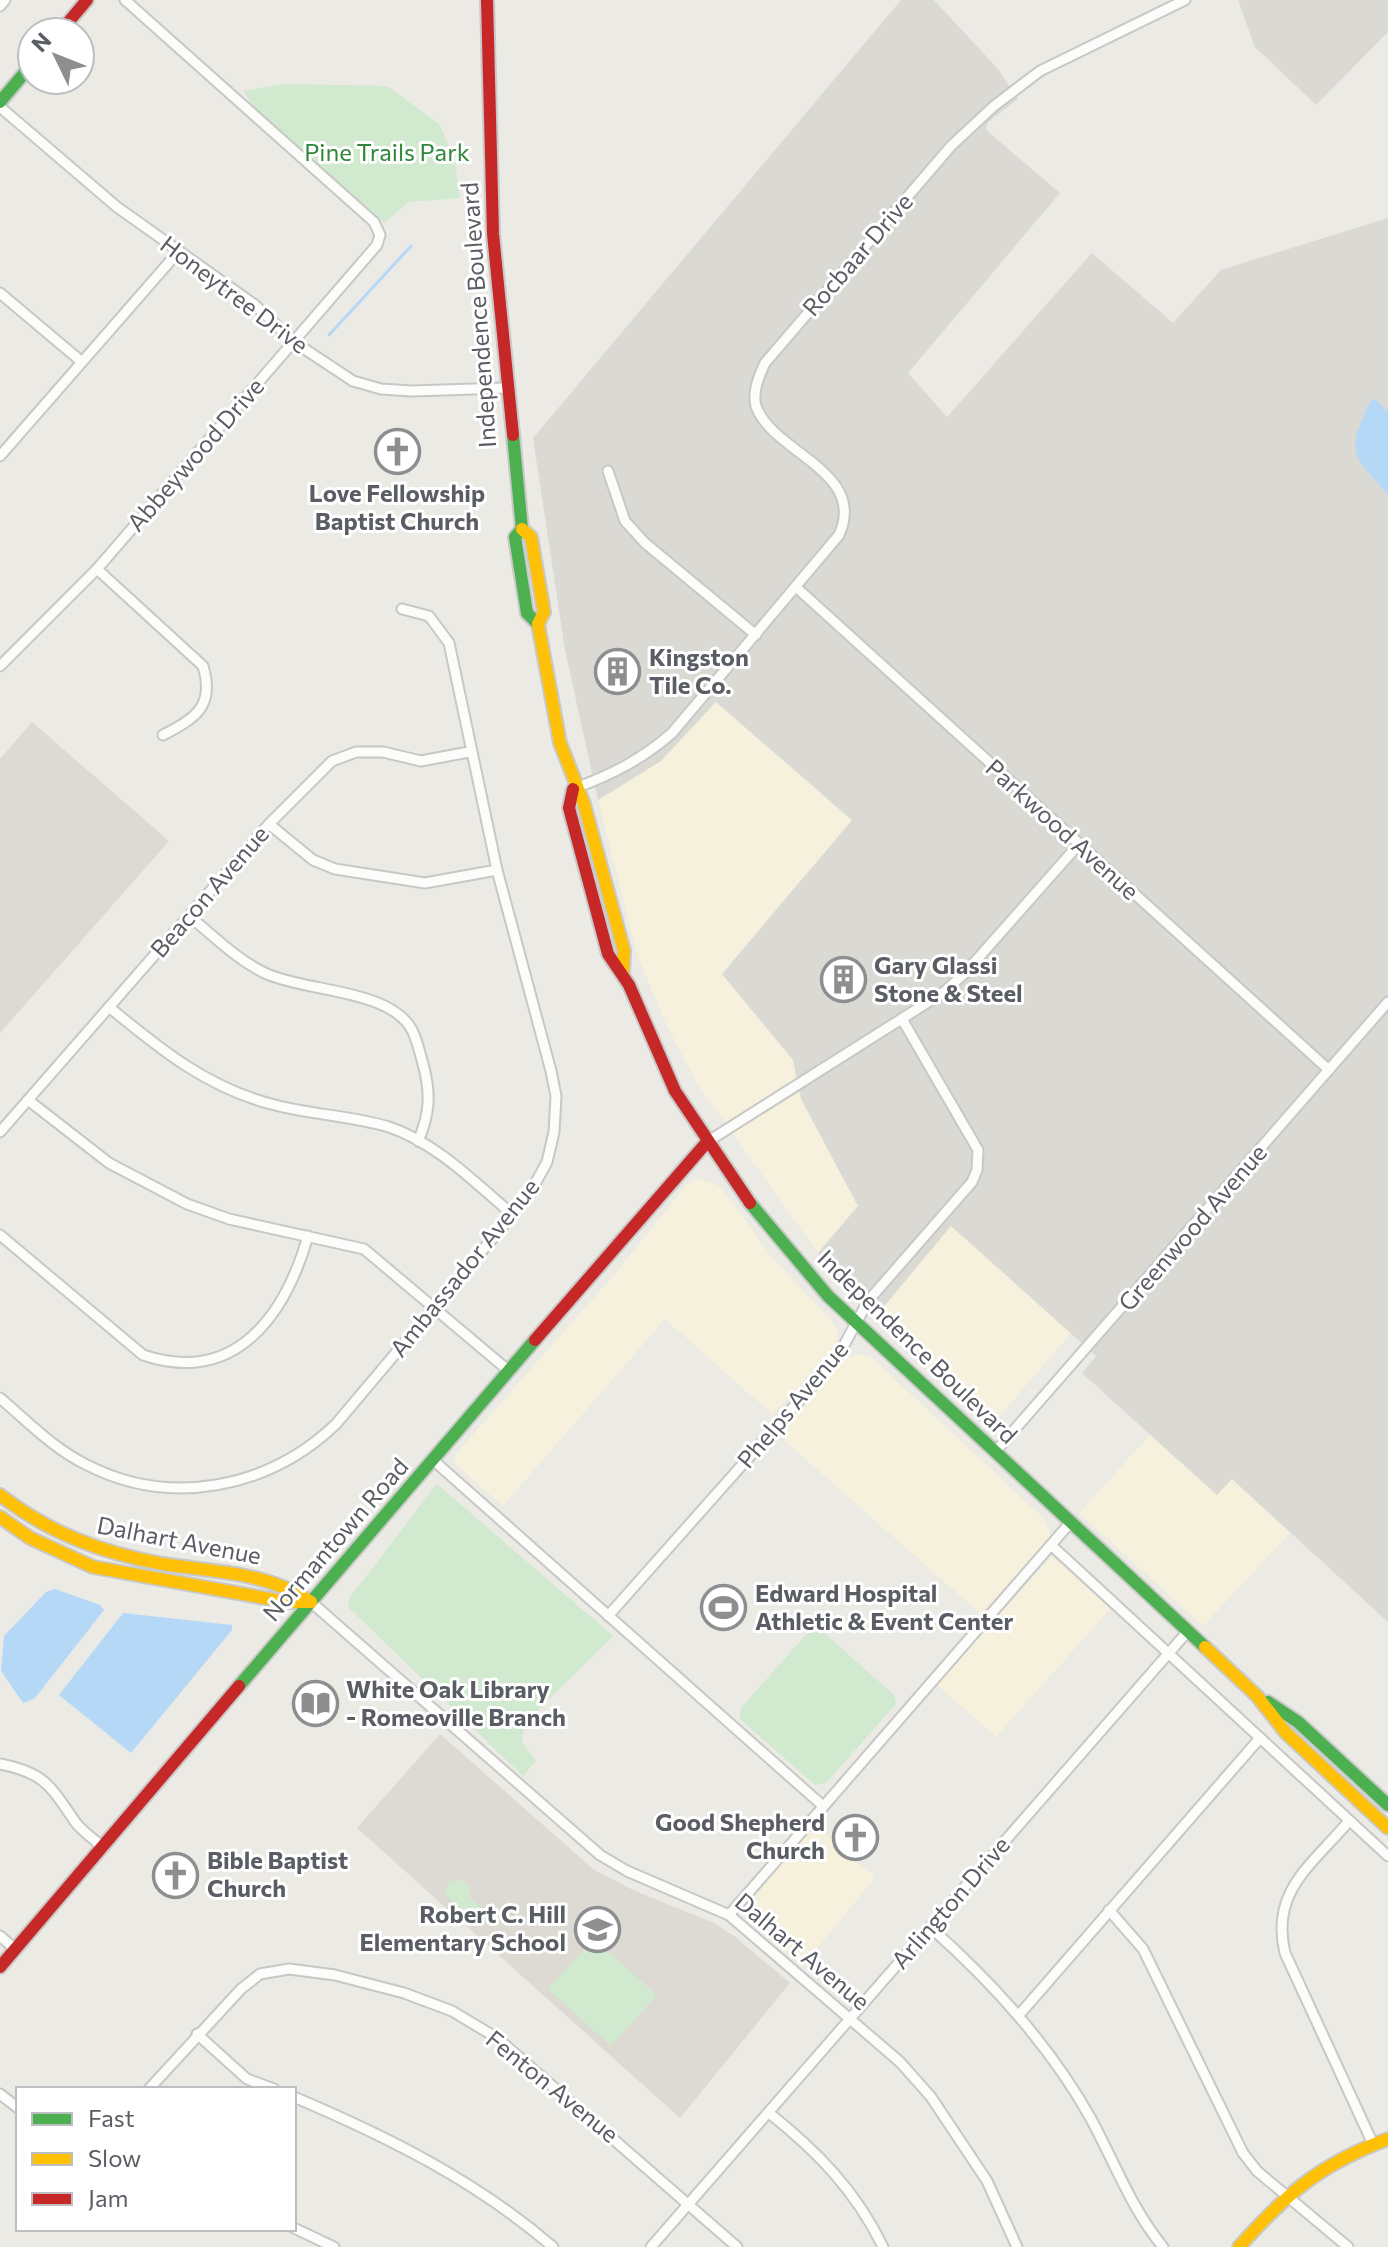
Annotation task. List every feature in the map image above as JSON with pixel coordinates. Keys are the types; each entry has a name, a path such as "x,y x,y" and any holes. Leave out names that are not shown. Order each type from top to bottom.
{"main road":[{"path":"74,16 87,0"},
{"name":"Independence Boulevard","path":"487,0 492,219 505,388 522,529 531,537 544,612 538,624 573,789 584,804 624,951 623,971 656,1053 707,1142 790,1252 857,1324 1257,1696 1286,1733 1388,1828"},
{"path":"0,104 16,84"},
{"name":"Normantown Road","path":"0,1967 707,1142"},
{"name":"Dalhart Avenue","path":"2,1503 78,1543 112,1553 263,1579 288,1586 311,1602"},
{"name":"Dalhart Avenue","path":"0,1517 30,1538 93,1567 287,1602 311,1602"},
{"name":"Independence Boulevard","path":"1257,1696 1298,1722 1388,1805"},
{"path":"1239,2247 1285,2195 1312,2172 1337,2157 1388,2139"}],"street":[{"path":"0,6 5,0"},
{"name":"Abbeywood Drive","path":"0,666 97,569 377,245 380,235 374,222 125,0"},
{"name":"Rocbaar Drive","path":"797,588 839,535 844,524 843,499 832,481 768,423 756,406 756,382 765,363 951,146 994,106 1040,71 1185,0"},
{"name":"Honeytree Drive","path":"0,104 117,207 255,305 294,342 353,381 381,389 412,391 505,388"},
{"path":"0,456 179,251"},
{"path":"0,293 82,362"},
{"path":"608,471 625,521 645,543 756,635"},
{"path":"97,569 203,666 209,687 203,706 188,723 163,735"},
{"path":"573,789 617,772 648,754 672,733 797,588"},
{"name":"Parkwood Avenue","path":"797,588 1329,1070"},
{"name":"Ambassador Avenue","path":"0,1398 59,1448 104,1473 130,1482 175,1488 233,1483 281,1465 322,1437 513,1215 529,1195 547,1162 554,1132 556,1096 469,752 449,643 429,616 402,609"},
{"name":"Beacon Avenue","path":"0,1132 269,824 332,761 356,752 383,752 421,761 469,752"},
{"path":"269,824 319,864 335,869 425,883 497,870"},
{"path":"707,1142 944,992 965,973 1079,844"},
{"path":"189,916 264,973 299,985 386,1005 403,1019 412,1029 429,1090 428,1113 418,1141"},
{"name":"Greenwood Avenue","path":"995,1452 1388,1002"},
{"path":"109,1007 185,1068 224,1088 276,1106 390,1128 418,1141 513,1215"},
{"name":"Phelps Avenue","path":"608,1616 837,1358 868,1301 972,1182 977,1170 978,1150 972,1136 902,1019"},
{"path":"28,1100 109,1163 151,1188 229,1219 364,1249 509,1371"},
{"path":"0,1235 143,1355 171,1364 197,1365 235,1350 279,1304 298,1271 308,1236"},
{"path":"433,1460 823,1806"},
{"path":"729,1915 1070,1523"},
{"path":"1051,1545 1388,1856"},
{"name":"Dalhart Avenue","path":"311,1602 600,1855 627,1871 729,1915 900,2062 931,2097 987,2181 1017,2247"},
{"name":"Arlington Drive","path":"651,2247 1188,1631"},
{"path":"1019,2015 1260,1738"},
{"path":"0,1764 34,1772 45,1780 78,1826 104,1848"},
{"path":"1349,1821 1295,1884 1282,1906 1280,1931 1285,1953 1373,2144"},
{"path":"1109,1910 1143,1949 1243,2153 1285,2195 1348,2247"},
{"path":"930,1927 1019,2015 1063,2074 1091,2120 1130,2201 1163,2247"},
{"path":"0,1936 15,1949"},
{"name":"Fenton Avenue","path":"151,2087 197,2034 260,1974 289,1969 335,1975 404,1993 452,2011 497,2038 737,2247"},
{"path":"197,2034 247,2079 269,2087"},
{"path":"0,2094 16,2106"},
{"path":"296,2098 394,2140 437,2164 513,2214 553,2247"},
{"path":"769,2113 813,2148 843,2181 883,2247"},
{"path":"296,2229 334,2247"}],"shaded area":[{"path":"901,0 934,0 998,69 1018,99 988,122 986,130 1060,193 908,373 947,417 1092,253 1173,323 1221,270 1388,218 1388,1622 1232,1479 1217,1495 1082,1373 1096,1356 951,1226 881,1310 880,1326 818,1253 858,1206 801,1099 793,1060 722,974 852,820 716,702 661,761 598,800 565,650 533,438"},
{"path":"1238,0 1388,0 1388,32 1316,105 1255,47"},
{"path":"715,701 852,821 722,974 793,1060 801,1099 858,1206 818,1253 697,1083 667,1026 636,952 598,800 661,761"},
{"path":"32,722 169,841 0,1033 0,759"},
{"path":"698,1178 721,1187 773,1259 834,1323 838,1335 835,1345 773,1415 665,1319 503,1506 454,1463 455,1455 615,1274 687,1184"},
{"path":"951,1225 1071,1333 991,1426 880,1326 881,1310"},
{"path":"858,1354 871,1357 1041,1516 1050,1532 1050,1543 984,1617 785,1441 785,1427 845,1359"},
{"path":"1150,1435 1217,1495 1232,1479 1290,1533 1203,1626 1079,1513"},
{"path":"1052,1556 1110,1609 996,1737 937,1685"},
{"name":"Robert C. Hill Elementary School","path":"440,1734 593,1869 633,1890 714,1923 790,1983 680,2118 357,1828"},
{"path":"815,1825 875,1877 803,1966 740,1912"}],"green space":[{"name":"Pine Trails Park","path":"284,84 387,86 440,125 455,163 460,198 409,202 384,223 251,104 244,91"},
{"path":"437,1484 613,1636 528,1720 521,1740 536,1761 523,1776 348,1607 350,1597"},
{"path":"811,1629 820,1629 894,1695 896,1704 826,1783 815,1785 740,1719 741,1708"},
{"path":"464,1880 470,1888 470,1898 481,1907 473,1921 444,1893 450,1881"},
{"path":"594,1939 657,1995 611,2046 548,1989"}],"water":[{"path":"1375,399 1388,412 1388,494 1366,470 1356,451 1363,417 1371,400"},
{"path":"55,1589 100,1605 104,1610 35,1698 23,1703 1,1671 4,1636 46,1592"},
{"path":"123,1613 232,1625 232,1630 131,1753 59,1695"}],"waterway":[{"path":"329,335 411,246"}],"traffic: fast":[{"path":"0,102 16,83"},
{"path":"513,435 522,529 515,537 527,613 538,624"},
{"path":"750,1203 828,1296 1205,1647"},
{"path":"239,1686 535,1340"},
{"path":"1268,1702 1298,1722 1388,1805"}],"traffic: slow":[{"path":"522,529 531,537 544,612 538,624 560,743 584,804 624,951 623,971"},
{"path":"0,1495 38,1520 77,1540 163,1564 259,1579 311,1602"},
{"path":"0,1517 30,1538 93,1567 287,1602 311,1602"},
{"path":"1205,1647 1257,1696 1286,1733 1388,1828"},
{"path":"1239,2247 1306,2182 1343,2159 1388,2139"}],"traffic: jam":[{"path":"74,16 87,0"},
{"path":"487,0 493,234 513,435"},
{"path":"573,789 569,808 608,954 629,985 675,1091 750,1203"},
{"path":"535,1340 707,1142"},
{"path":"0,1967 239,1686"}],"place":[{"name":"Love Fellowship Baptist Church","path":"397,452"},
{"name":"Kingston Tile Co.","path":"618,672"},
{"name":"Gary Glassi Stone & Steel","path":"843,980"},
{"name":"Edward Hospital Athletic & Event Center","path":"724,1608"},
{"name":"White Oak Library - Romeoville Branch","path":"315,1704"},
{"name":"Good Shepherd Church","path":"856,1837"},
{"name":"Bible Baptist Church","path":"176,1875"},
{"name":"Robert C. Hill Elementary School","path":"597,1929"}]}
